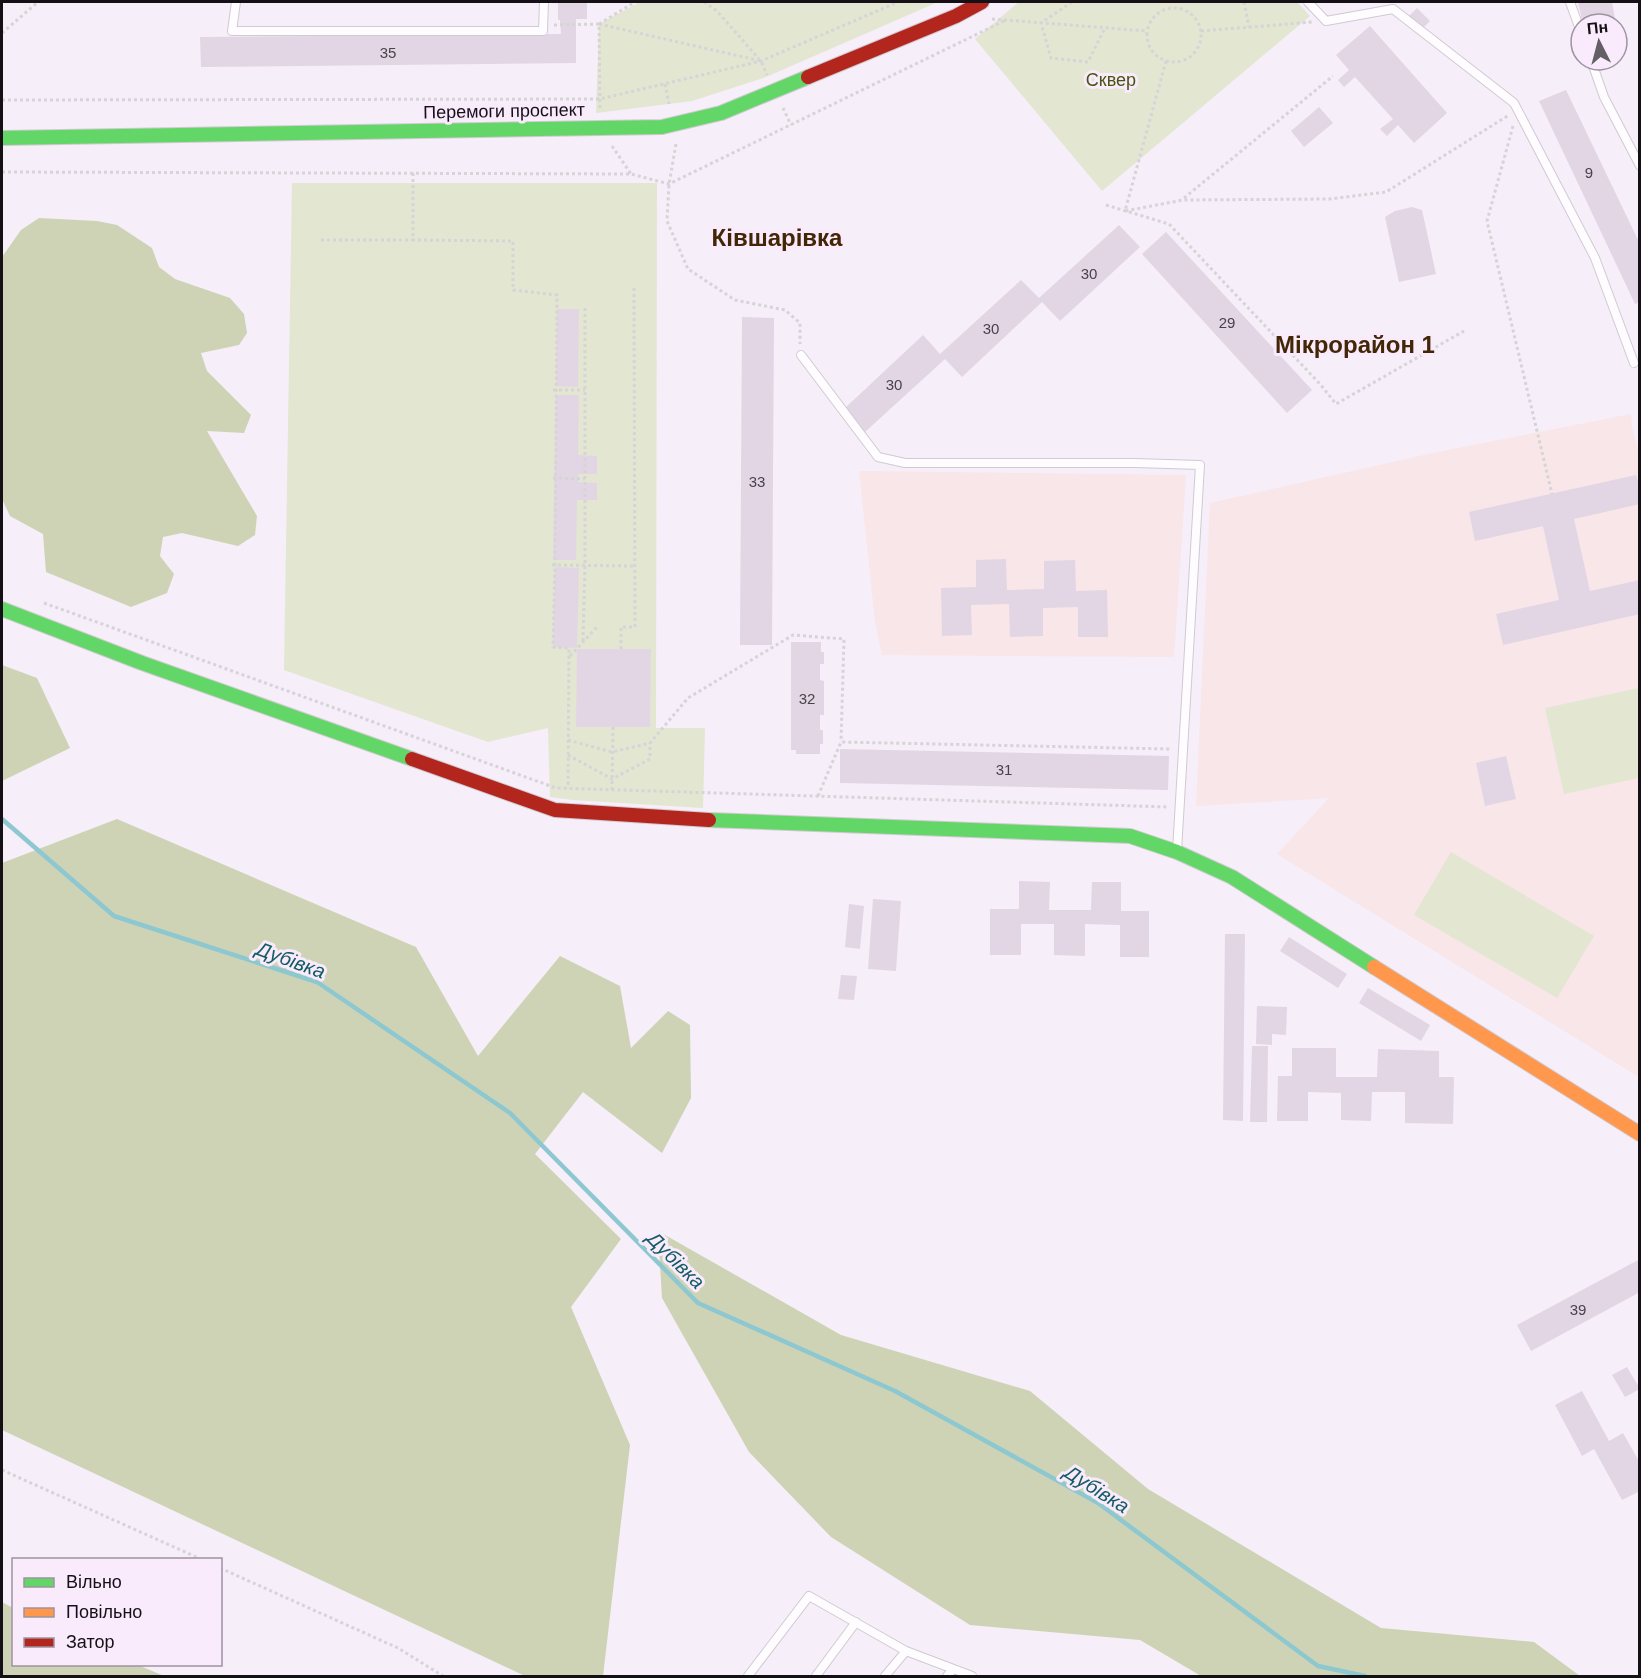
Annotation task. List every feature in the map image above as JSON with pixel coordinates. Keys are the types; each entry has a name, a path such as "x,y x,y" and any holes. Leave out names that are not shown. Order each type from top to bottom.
{"street":[{"name":"Перемоги проспект","path":"2,138 662,127 721,113 772,86 956,16 982,2"},
{"path":"2,609 142,663 555,810 677,819 1130,836 1177,852 1232,877 1640,1134"}],"lane":[{"path":"236,2 232,31 543,31 544,2"},
{"path":"1308,2 1326,21 1393,9 1514,103 1596,258 1634,363 1640,356"},
{"path":"1595,72 1604,97 1640,166"},
{"path":"801,355 878,457 905,463 1200,465 1177,852"},
{"path":"748,1677 809,1596 906,1651 972,1677"},
{"path":"816,1677 856,1622"},
{"path":"885,1677 906,1651"},
{"path":"947,1677 953,1669"}],"path":[{"path":"2,33 38,2"},
{"path":"599,24 635,2"},
{"path":"704,2 717,11 761,61 791,125"},
{"path":"2,100 600,99 761,61 898,2"},
{"path":"1041,22 1072,2"},
{"path":"1176,7 1178,2"},
{"path":"1244,2 1249,27"},
{"path":"1176,7 1193,15 1201,31 1201,40 1191,56 1174,62 1166,61 1151,51 1147,43 1147,31 1152,17 1159,11 1176,7"},
{"path":"986,18 1147,31"},
{"path":"1201,31 1326,21"},
{"path":"1041,22 1051,58 1088,62 1105,27"},
{"path":"599,24 600,128 631,174"},
{"path":"543,25 599,24 761,61"},
{"path":"1125,211 1166,61"},
{"path":"1183,200 1333,76"},
{"path":"665,84 669,104"},
{"path":"1125,211 1183,200 1330,199 1386,192 1518,110"},
{"path":"1518,110 1487,221 1552,494"},
{"path":"676,144 669,184 667,221 688,269 735,300 785,310 800,323 801,355"},
{"path":"413,173 413,240"},
{"path":"1106,205 1169,224 1320,384 1336,404 1464,331"},
{"path":"321,240 513,241 513,290 557,295 553,647 569,648 568,788"},
{"path":"621,649 621,627 635,627 634,288"},
{"path":"583,641 585,308"},
{"path":"555,390 585,390"},
{"path":"554,478 585,479"},
{"path":"553,565 636,566"},
{"path":"35,600 556,788 1180,807"},
{"path":"569,657 598,626"},
{"path":"568,740 612,752 650,742 688,698 793,635 844,639 841,742 818,796"},
{"path":"612,790 613,727"},
{"path":"612,779 650,759 650,742"},
{"path":"841,742 1183,749"},
{"path":"568,755 612,779"},
{"path":"2,1470 198,1558"},
{"path":"222,1569 398,1648 443,1677"}],"shaded area":[{"path":"1631,414 1640,457 1639,1077 1277,854 1329,798 1196,806 1210,503 1438,452"},
{"path":"859,471 1186,475 1174,657 882,655 875,621"}],"green space":[{"path":"640,2 938,2 766,77 692,101 596,113 599,24"},
{"name":"Сквер","path":"1019,2 1297,2 1310,16 1102,191 975,39"},
{"path":"292,183 657,183 656,728 705,728 703,808 550,797 548,728 488,742 284,670"},
{"path":"39,218 97,221 117,225 152,248 159,267 175,279 230,298 244,314 247,333 239,345 201,353 207,371 251,415 244,433 207,431 257,516 255,535 238,546 182,533 163,537 160,556 174,574 167,593 131,607 46,572 43,534 10,516 2,499 2,257 21,230"},
{"path":"2,665 37,678 70,748 2,781"},
{"path":"1639,688 1639,778 1564,794 1545,708"},
{"path":"117,819 416,947 478,1056 560,956 620,986 631,1048 668,1011 690,1025 691,1098 662,1153 583,1092 535,1154 621,1239 571,1307 630,1445 603,1676 525,1676 2,1430 2,863"},
{"path":"1451,852 1594,936 1557,998 1414,915"},
{"path":"658,1231 841,1335 1030,1391 1148,1489 1381,1628 1534,1642 1580,1676 1201,1676 1140,1640 970,1625 831,1537 749,1452 662,1298"},
{"path":"2,1602 12,1607 12,1666 140,1666 164,1676 2,1676"}],"building":[{"path":"558,2 587,2 587,19 576,19 576,63 201,67 200,37 561,34"},
{"path":"1578,2 1612,2 1614,12 1580,12"},
{"path":"1417,8 1430,21 1422,29 1409,16"},
{"path":"1370,26 1447,113 1414,143 1398,125 1387,136 1380,129 1393,119 1355,77 1344,87 1338,80 1349,70 1336,55"},
{"path":"1566,90 1640,244 1640,302 1635,304 1539,101"},
{"path":"1319,107 1333,123 1304,147 1291,131"},
{"path":"1412,207 1422,210 1436,274 1399,282 1385,217 1395,211"},
{"path":"1119,225 1140,247 1060,321 1042,302 962,377 945,359 865,432 844,409 923,335 940,354 1021,280 1039,298"},
{"path":"1166,232 1312,390 1287,413 1142,254"},
{"path":"557,309 579,309 578,387 556,386"},
{"path":"742,317 774,318 772,645 740,645"},
{"path":"556,395 579,395 578,455 597,456 597,474 578,474 578,482 597,483 597,500 577,500 576,560 553,560"},
{"path":"1636,475 1640,489 1640,504 1574,519 1590,591 1640,580 1640,614 1503,645 1496,614 1559,600 1543,526 1475,541 1469,512"},
{"path":"1006,559 1007,590 1044,589 1044,561 1075,560 1076,591 1107,590 1108,637 1078,637 1078,607 1043,608 1043,636 1010,637 1009,604 971,605 972,635 942,636 941,588 976,587 976,560"},
{"path":"555,567 579,568 577,648 553,647"},
{"path":"791,642 821,642 821,652 824,652 824,664 820,664 820,680 824,681 824,715 820,715 823,744 820,744 820,754 796,754 796,750 791,750"},
{"path":"577,649 651,649 650,727 576,727"},
{"path":"840,749 1169,756 1168,790 840,783"},
{"path":"1506,756 1516,799 1485,806 1476,763"},
{"path":"1019,881 1050,882 1049,910 1091,910 1092,882 1121,882 1121,911 1149,911 1149,957 1120,957 1120,925 1085,924 1085,956 1054,955 1054,924 1021,924 1021,955 990,955 990,909 1019,909"},
{"path":"873,899 901,901 896,971 868,969"},
{"path":"849,904 864,906 860,949 845,947"},
{"path":"1225,934 1245,934 1243,1121 1223,1120"},
{"path":"1289,937 1347,974 1338,988 1280,951"},
{"path":"841,975 857,976 854,1000 838,999"},
{"path":"1368,988 1430,1025 1421,1041 1359,1003"},
{"path":"1257,1006 1287,1007 1286,1035 1272,1034 1272,1045 1256,1044"},
{"path":"1252,1046 1268,1046 1267,1122 1250,1122"},
{"path":"1292,1048 1336,1048 1336,1077 1377,1077 1378,1049 1439,1051 1439,1077 1454,1077 1453,1124 1405,1123 1405,1092 1372,1092 1371,1121 1341,1120 1341,1093 1308,1092 1308,1121 1277,1121 1278,1076 1292,1076"},
{"path":"1640,1259 1640,1292 1531,1351 1517,1325"},
{"path":"1627,1367 1640,1389 1625,1397 1612,1375"},
{"path":"1582,1391 1609,1441 1623,1433 1640,1463 1640,1491 1622,1500 1594,1449 1582,1456 1555,1405"}],"waterway":[{"name":"Дубівка","path":"2,819 114,916 317,982 510,1113 698,1303 895,1391 1098,1503 1318,1666 1365,1676"}],"traffic: fast":[{"path":"2,138 662,127 721,113 808,77"},
{"path":"2,609 142,663 412,759"},
{"path":"709,820 1130,836 1177,852 1232,877 1374,967"}],"traffic: slow":[{"path":"1374,967 1640,1134"}],"traffic: jam":[{"path":"808,77 956,16 982,2"},
{"path":"412,759 555,810 709,820"}],"district":[{"name":"Ківшарівка","path":"777,237"},
{"name":"Мікрорайон 1","path":"1355,344"}]}
